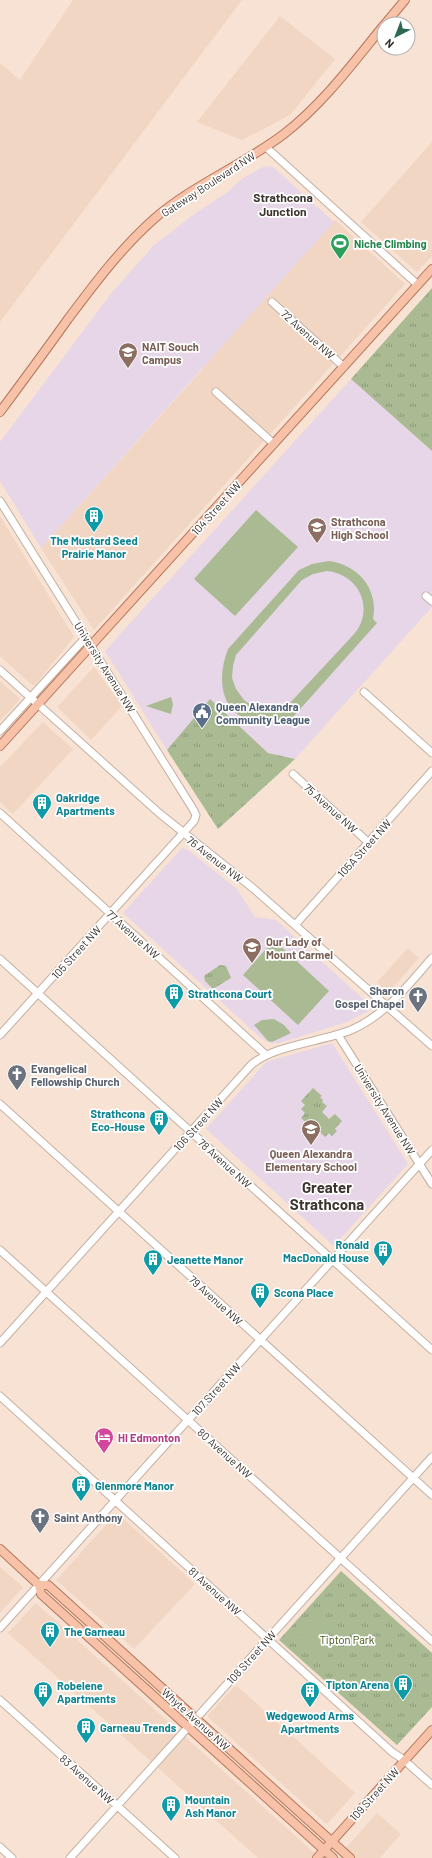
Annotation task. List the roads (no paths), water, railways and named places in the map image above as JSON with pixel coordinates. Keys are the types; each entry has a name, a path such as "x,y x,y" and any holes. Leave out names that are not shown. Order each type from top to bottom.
{"main road":[{"name":"Gateway Boulevard NW","path":"392,16 405,0"},
{"name":"Gateway Boulevard NW","path":"0,412 98,279 135,236 156,217 174,204 266,147 302,120 324,98 376,35"},
{"name":"104 Street NW","path":"0,746 432,269"},
{"name":"Whyte Avenue NW","path":"0,1549 39,1585 41,1594 333,1858"},
{"name":"Whyte Avenue NW","path":"39,1585 48,1586 350,1858"},
{"name":"109 Street NW","path":"317,1858 432,1730"}],"street":[{"path":"266,147 418,285"},
{"name":"72 Avenue NW","path":"272,302 344,366"},
{"path":"216,392 274,444"},
{"name":"University Avenue NW","path":"0,501 195,811 194,821 183,833"},
{"path":"0,731 86,637"},
{"name":"76 Avenue NW","path":"0,670 183,833 254,889 432,1046"},
{"path":"364,692 432,753"},
{"name":"105A Street NW","path":"295,925 432,771"},
{"name":"75 Avenue NW","path":"293,774 369,842"},
{"name":"77 Avenue NW","path":"0,813 266,1055"},
{"name":"105 Street NW","path":"0,1035 183,833"},
{"name":"106 Street NW","path":"0,1343 251,1065 266,1055 338,1035 356,1028 379,1015 432,958"},
{"name":"78 Avenue NW","path":"0,959 432,1350"},
{"name":"University Avenue NW","path":"338,1035 432,1184"},
{"name":"79 Avenue NW","path":"0,1104 432,1495"},
{"name":"107 Street NW","path":"0,1628 432,1150"},
{"name":"80 Avenue NW","path":"0,1250 432,1641"},
{"name":"81 Avenue NW","path":"0,1396 392,1752 404,1760 432,1785"},
{"name":"108 Street NW","path":"70,1858 432,1457"},
{"name":"83 Avenue NW","path":"0,1700 175,1858"},
{"path":"0,1847 12,1858"}],"place":[{"name":"Niche Climbing","path":"340,260"},
{"name":"NAIT Souch Campus","path":"128,369"},
{"name":"The Mustard Seed Prairie Manor","path":"94,533"},
{"name":"Strathcona High School","path":"317,544"},
{"name":"Queen Alexandra Community League","path":"202,729"},
{"name":"Oakridge Apartments","path":"42,820"},
{"name":"Our Lady of Mount Carmel","path":"252,964"},
{"name":"Strathcona Court","path":"174,1010"},
{"name":"Sharon Gospel Chapel","path":"418,1013"},
{"name":"Evangelical Fellowship Church","path":"17,1091"},
{"name":"Strathcona Eco-House","path":"159,1136"},
{"name":"Queen Alexandra Elementary School","path":"311,1146"},
{"name":"Ronald MacDonald House","path":"383,1267"},
{"name":"Jeanette Manor","path":"153,1276"},
{"name":"Scona Place","path":"260,1309"},
{"name":"HI Edmonton","path":"104,1454"},
{"name":"Glenmore Manor","path":"81,1502"},
{"name":"Saint Anthony","path":"40,1534"},
{"name":"The Garneau","path":"50,1648"},
{"name":"Tipton Arena","path":"403,1701"},
{"name":"Robelene Apartments","path":"43,1708"},
{"name":"Wedgewood Arms Apartments","path":"310,1708"},
{"name":"Garneau Trends","path":"86,1744"},
{"name":"Mountain Ash Manor","path":"171,1822"}],"district":[{"name":"Strathcona Junction","path":"283,204"},
{"name":"Greater Strathcona","path":"327,1196"}],"park label":[{"name":"Tipton Park","path":"347,1639"}]}
